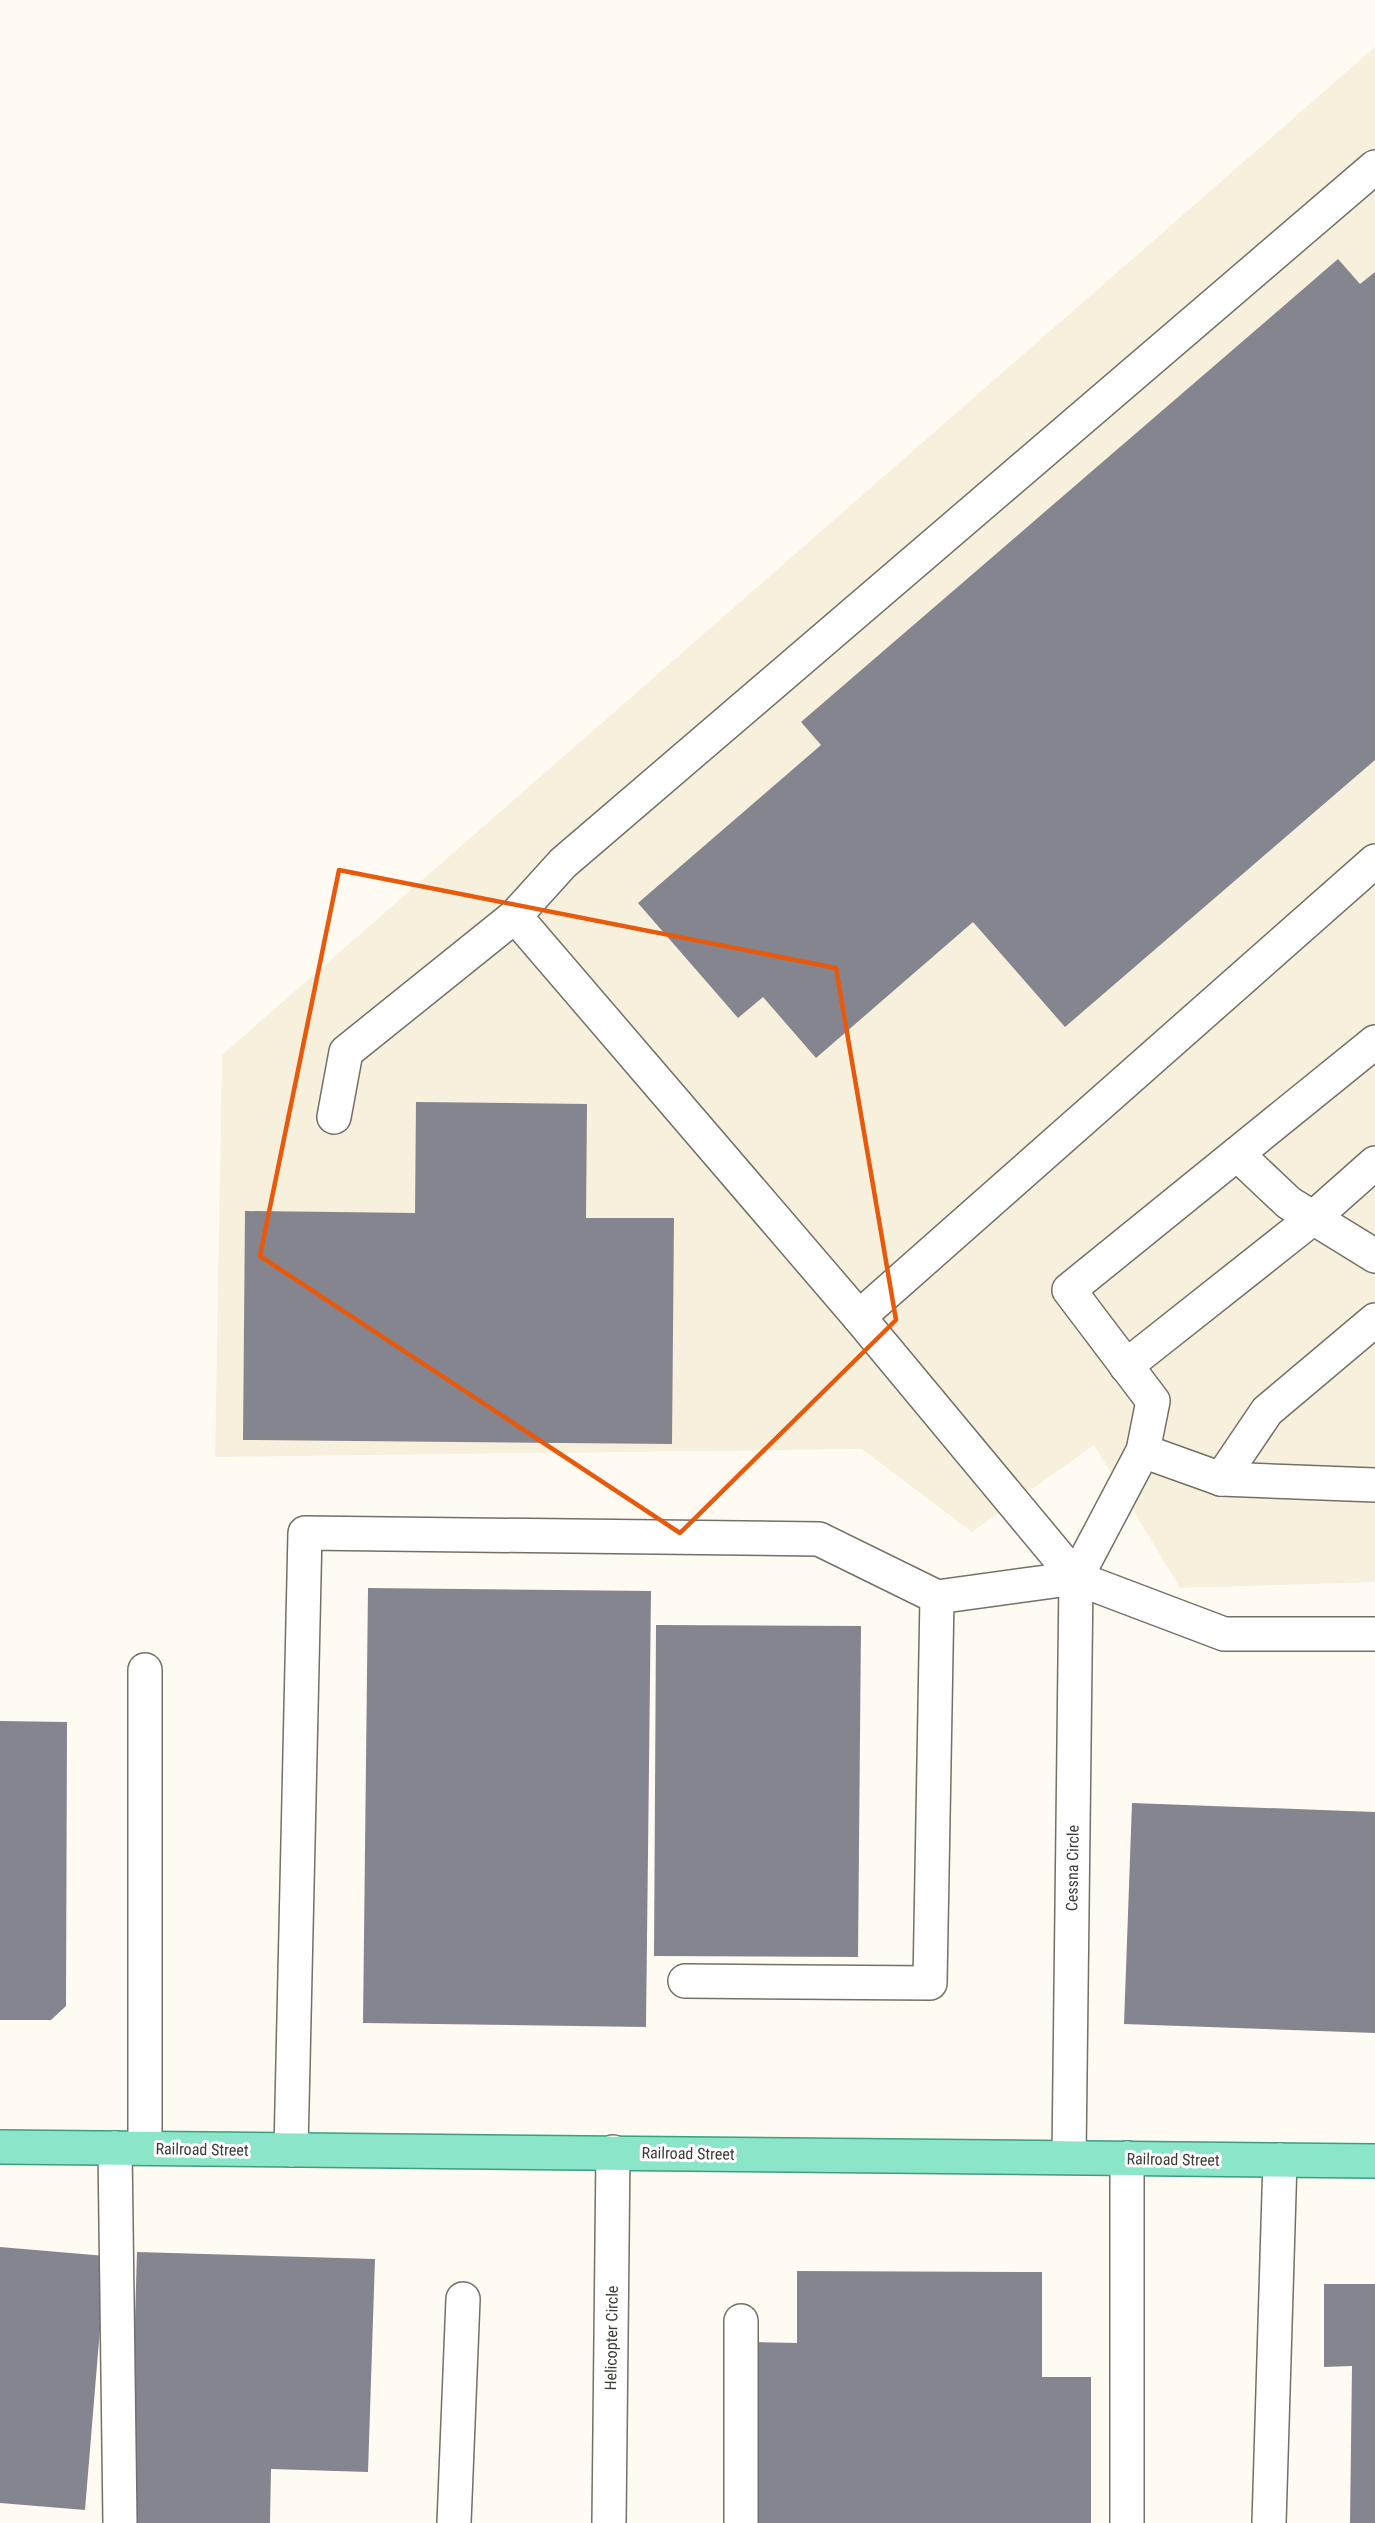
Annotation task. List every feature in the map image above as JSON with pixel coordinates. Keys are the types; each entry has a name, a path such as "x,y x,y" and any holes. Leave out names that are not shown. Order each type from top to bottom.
{"main road":[{"name":"Railroad Street","path":"0,2147 1375,2161"}],"street":[{"path":"334,1117 346,1052 515,916 563,863 1375,167"},
{"path":"859,1317 1375,861"},
{"path":"515,916 859,1317 1076,1578"},
{"path":"1076,1578 1143,1451 1153,1401 1069,1290 1375,1042"},
{"path":"1238,1154 1289,1203 1375,1256"},
{"path":"1126,1366 1313,1218 1375,1163"},
{"path":"1221,1479 1267,1411 1375,1320"},
{"path":"1143,1451 1221,1479 1375,1485"},
{"path":"291,2150 305,1533 819,1539 937,1597 1076,1578 1224,1634 1375,1634"},
{"name":"Cessna Circle","path":"1069,2157 1076,1578"},
{"path":"685,1981 930,1983 937,1597"},
{"path":"120,2523 145,1670"},
{"name":"Helicopter Circle","path":"609,2523 614,2152"},
{"path":"1127,2158 1127,2523"},
{"path":"1269,2523 1280,2160"},
{"path":"454,2523 463,2299"},
{"path":"741,2321 741,2523"}],"highlighted area":[{"path":"339,870 836,968 896,1320 680,1533 260,1256"}],"shaded area":[{"path":"1375,47 1375,1582 1180,1588 1094,1445 972,1532 862,1449 215,1457 222,1055"}],"building":[{"path":"1338,259 1360,284 1375,272 1375,760 1065,1027 973,922 816,1058 763,997 738,1018 638,903 821,745 801,722"},
{"path":"416,1102 587,1104 586,1218 674,1218 672,1444 243,1440 245,1211 415,1213"},
{"path":"368,1588 651,1591 646,2027 363,2023"},
{"path":"656,1625 861,1626 858,1957 654,1956"},
{"path":"0,1721 67,1722 66,2006 51,2020 0,2020"},
{"path":"1132,1803 1375,1812 1375,2033 1124,2024"},
{"path":"0,2247 106,2256 85,2510 0,2503"},
{"path":"137,2252 375,2259 368,2472 271,2469 270,2523 129,2523"},
{"path":"797,2271 1042,2272 1042,2377 1091,2377 1091,2523 751,2523 752,2342 797,2343"},
{"path":"1324,2284 1375,2284 1375,2523 1350,2523 1352,2366 1324,2367"}]}
